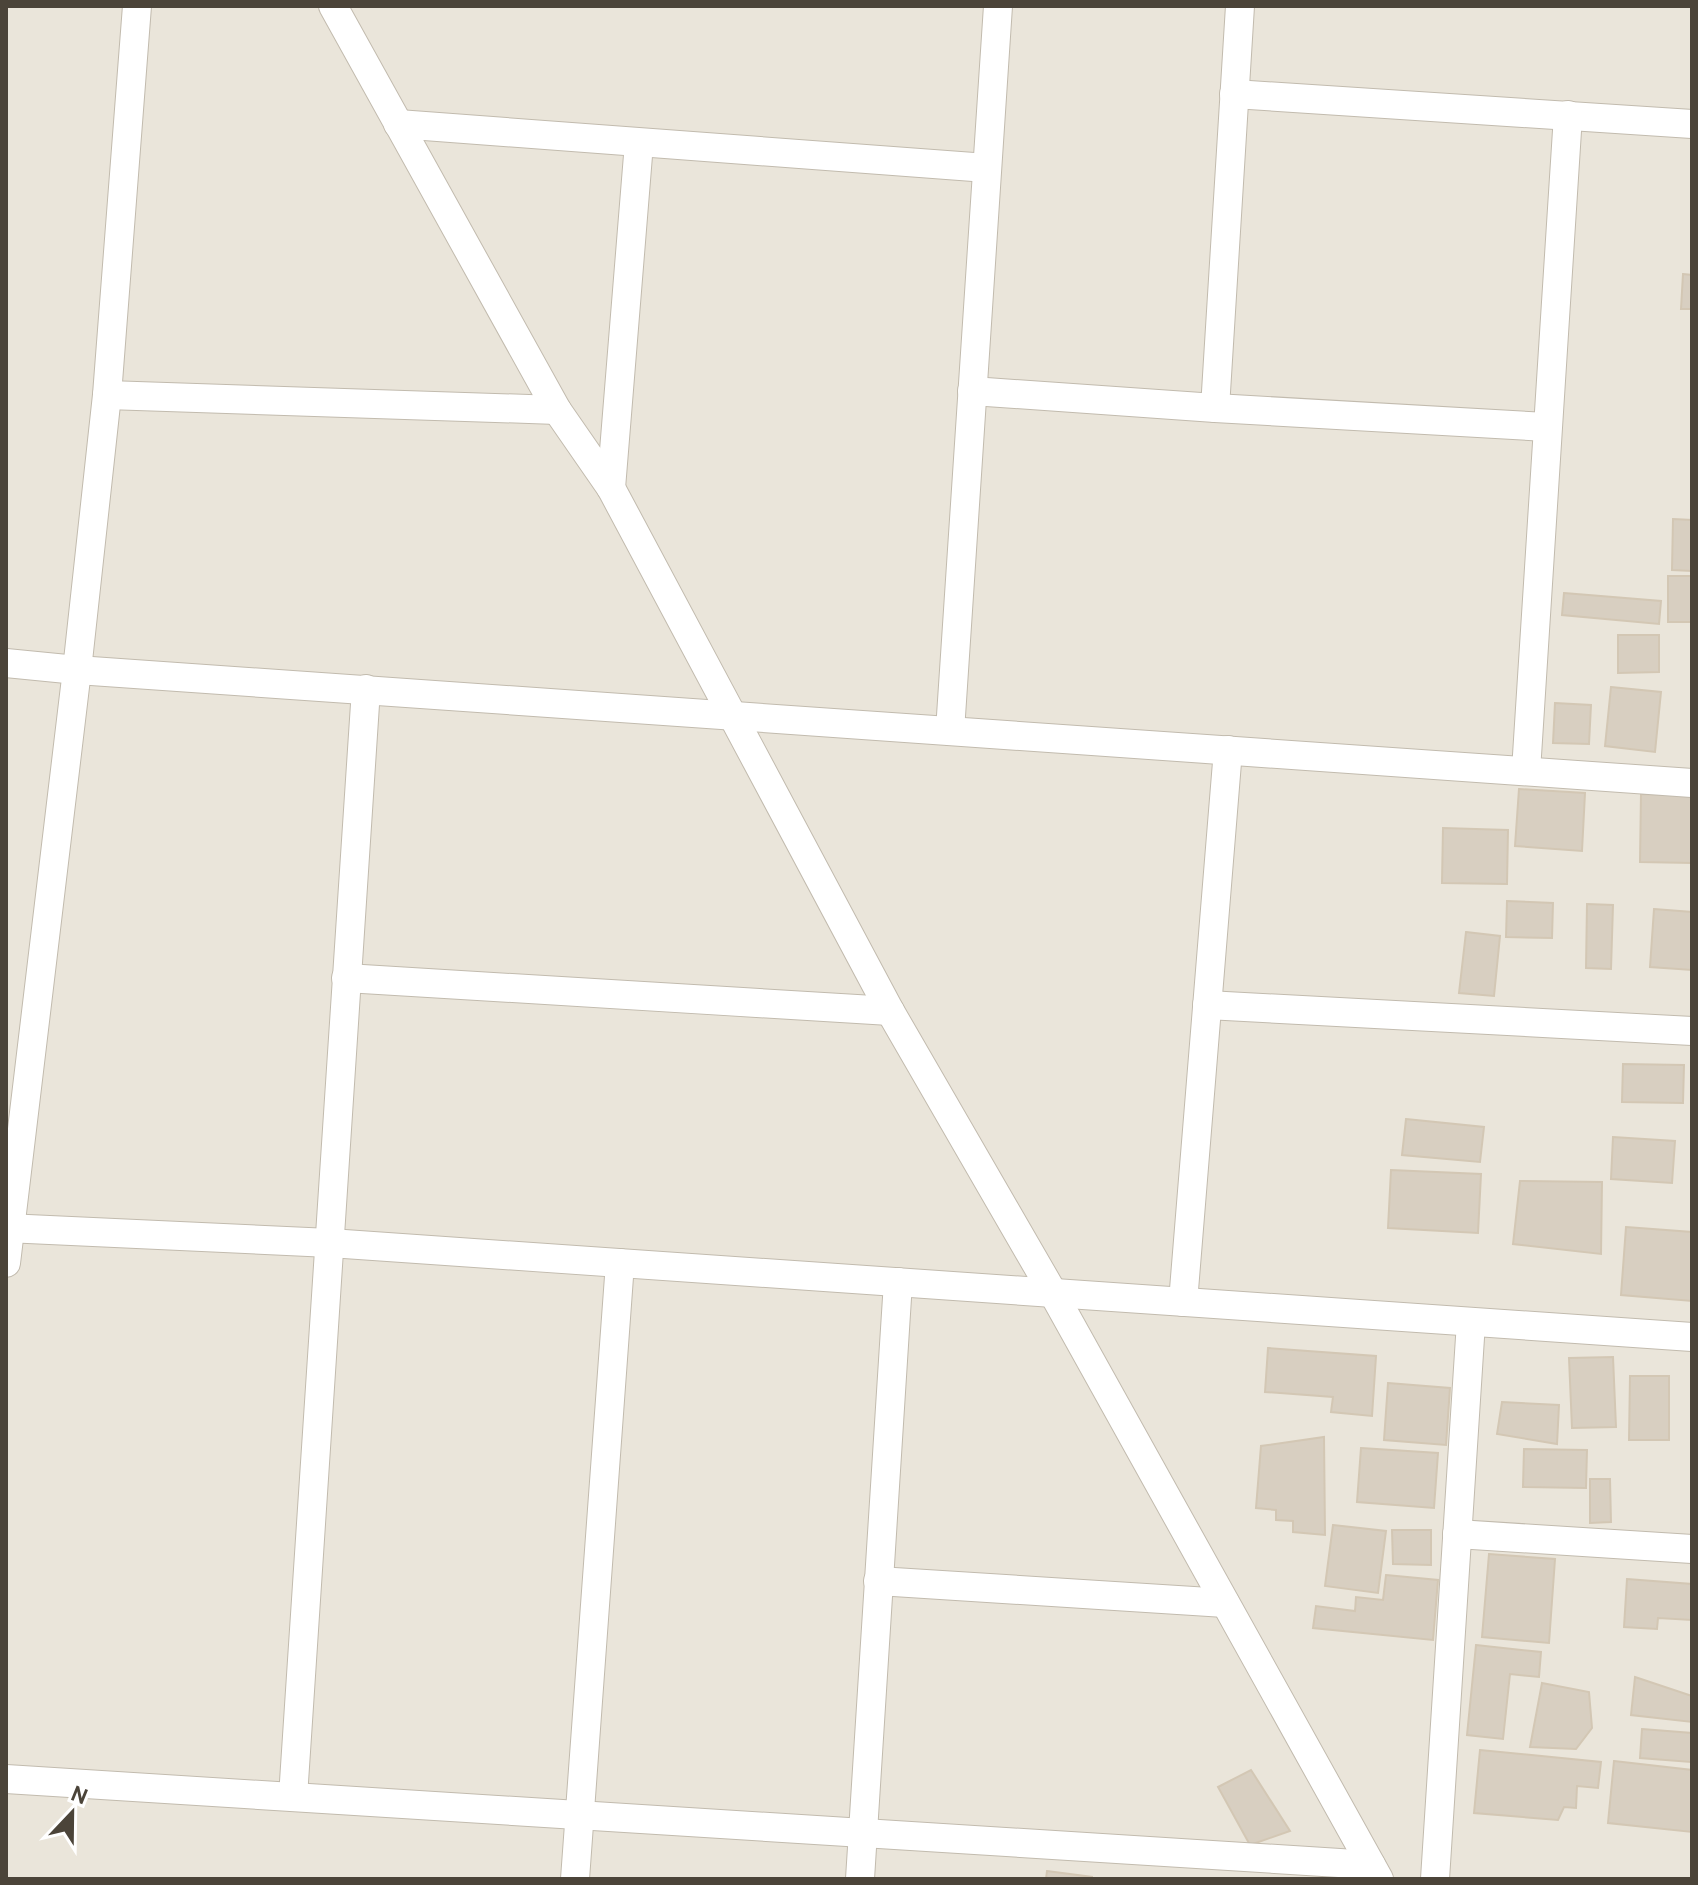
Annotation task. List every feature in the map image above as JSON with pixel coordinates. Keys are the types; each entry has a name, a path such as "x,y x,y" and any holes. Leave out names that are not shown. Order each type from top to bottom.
{"street":[{"path":"6,1263 107,395 137,6"},
{"path":"333,6 557,410 611,488 890,1011 1053,1293 1375,1872"},
{"path":"950,731 998,6"},
{"path":"1215,408 1240,6"},
{"path":"1234,94 1692,124"},
{"path":"1526,771 1568,115"},
{"path":"398,124 987,168"},
{"path":"611,488 639,143"},
{"path":"972,391 1547,427"},
{"path":"107,395 557,410"},
{"path":"6,663 1692,783"},
{"path":"293,1797 366,689"},
{"path":"1183,1302 1228,750"},
{"path":"346,978 890,1011"},
{"path":"1207,1005 1692,1031"},
{"path":"9,1228 330,1243 1692,1337"},
{"path":"575,1879 620,1263"},
{"path":"860,1879 898,1282"},
{"path":"1435,1879 1471,1322"},
{"path":"1457,1534 1692,1549"},
{"path":"878,1581 1225,1603"},
{"path":"6,1779 863,1833 1375,1872"}],"shaded area":[{"path":"6,6 1692,6 1692,1879 6,1879"}],"building":[{"path":"1683,274 1692,275 1692,309 1681,309"},
{"path":"1673,519 1692,520 1692,571 1672,570"},
{"path":"1668,576 1692,576 1692,622 1668,622"},
{"path":"1564,593 1661,601 1659,624 1562,615"},
{"path":"1618,635 1659,635 1659,672 1618,673"},
{"path":"1611,687 1661,692 1655,752 1605,746"},
{"path":"1555,703 1591,705 1589,744 1553,743"},
{"path":"1519,789 1585,793 1582,851 1515,846"},
{"path":"1641,794 1692,795 1692,863 1640,862"},
{"path":"1443,828 1508,830 1507,884 1442,883"},
{"path":"1507,901 1553,903 1552,938 1506,937"},
{"path":"1587,904 1613,905 1611,969 1586,968"},
{"path":"1654,909 1692,912 1692,970 1650,967"},
{"path":"1466,932 1500,936 1494,996 1459,993"},
{"path":"1623,1064 1684,1065 1683,1103 1622,1102"},
{"path":"1406,1119 1484,1127 1480,1162 1402,1155"},
{"path":"1613,1137 1675,1141 1672,1183 1611,1179"},
{"path":"1391,1170 1481,1174 1478,1233 1388,1228"},
{"path":"1520,1181 1602,1182 1601,1254 1513,1244"},
{"path":"1626,1227 1692,1232 1692,1301 1621,1295"},
{"path":"1268,1348 1376,1356 1372,1416 1331,1412 1333,1397 1265,1392"},
{"path":"1613,1357 1616,1427 1572,1428 1569,1358"},
{"path":"1630,1376 1669,1376 1669,1440 1629,1440"},
{"path":"1388,1383 1450,1388 1446,1445 1384,1440"},
{"path":"1502,1402 1559,1405 1557,1444 1497,1434"},
{"path":"1324,1437 1325,1535 1293,1532 1293,1521 1276,1520 1276,1510 1256,1508 1261,1446"},
{"path":"1361,1448 1438,1453 1434,1508 1357,1502"},
{"path":"1524,1449 1587,1450 1586,1488 1523,1487"},
{"path":"1590,1479 1610,1479 1611,1522 1590,1523"},
{"path":"1333,1525 1386,1531 1378,1593 1325,1586"},
{"path":"1392,1530 1431,1530 1431,1565 1393,1564"},
{"path":"1489,1554 1555,1559 1549,1643 1482,1637"},
{"path":"1386,1575 1438,1580 1433,1640 1313,1628 1316,1606 1355,1611 1356,1597 1383,1600"},
{"path":"1627,1579 1692,1584 1692,1620 1658,1618 1657,1629 1624,1627"},
{"path":"1476,1645 1541,1652 1539,1677 1510,1674 1503,1739 1467,1735"},
{"path":"1635,1677 1692,1696 1692,1722 1631,1715"},
{"path":"1542,1683 1589,1692 1592,1728 1576,1749 1530,1747"},
{"path":"1642,1729 1692,1733 1691,1762 1640,1758"},
{"path":"1480,1750 1601,1762 1598,1788 1577,1786 1576,1808 1564,1807 1558,1820 1474,1813"},
{"path":"1614,1761 1692,1770 1692,1832 1608,1823"},
{"path":"1251,1770 1290,1831 1250,1845 1218,1787"},
{"path":"1047,1871 1092,1877 1092,1879 1046,1879"}]}
